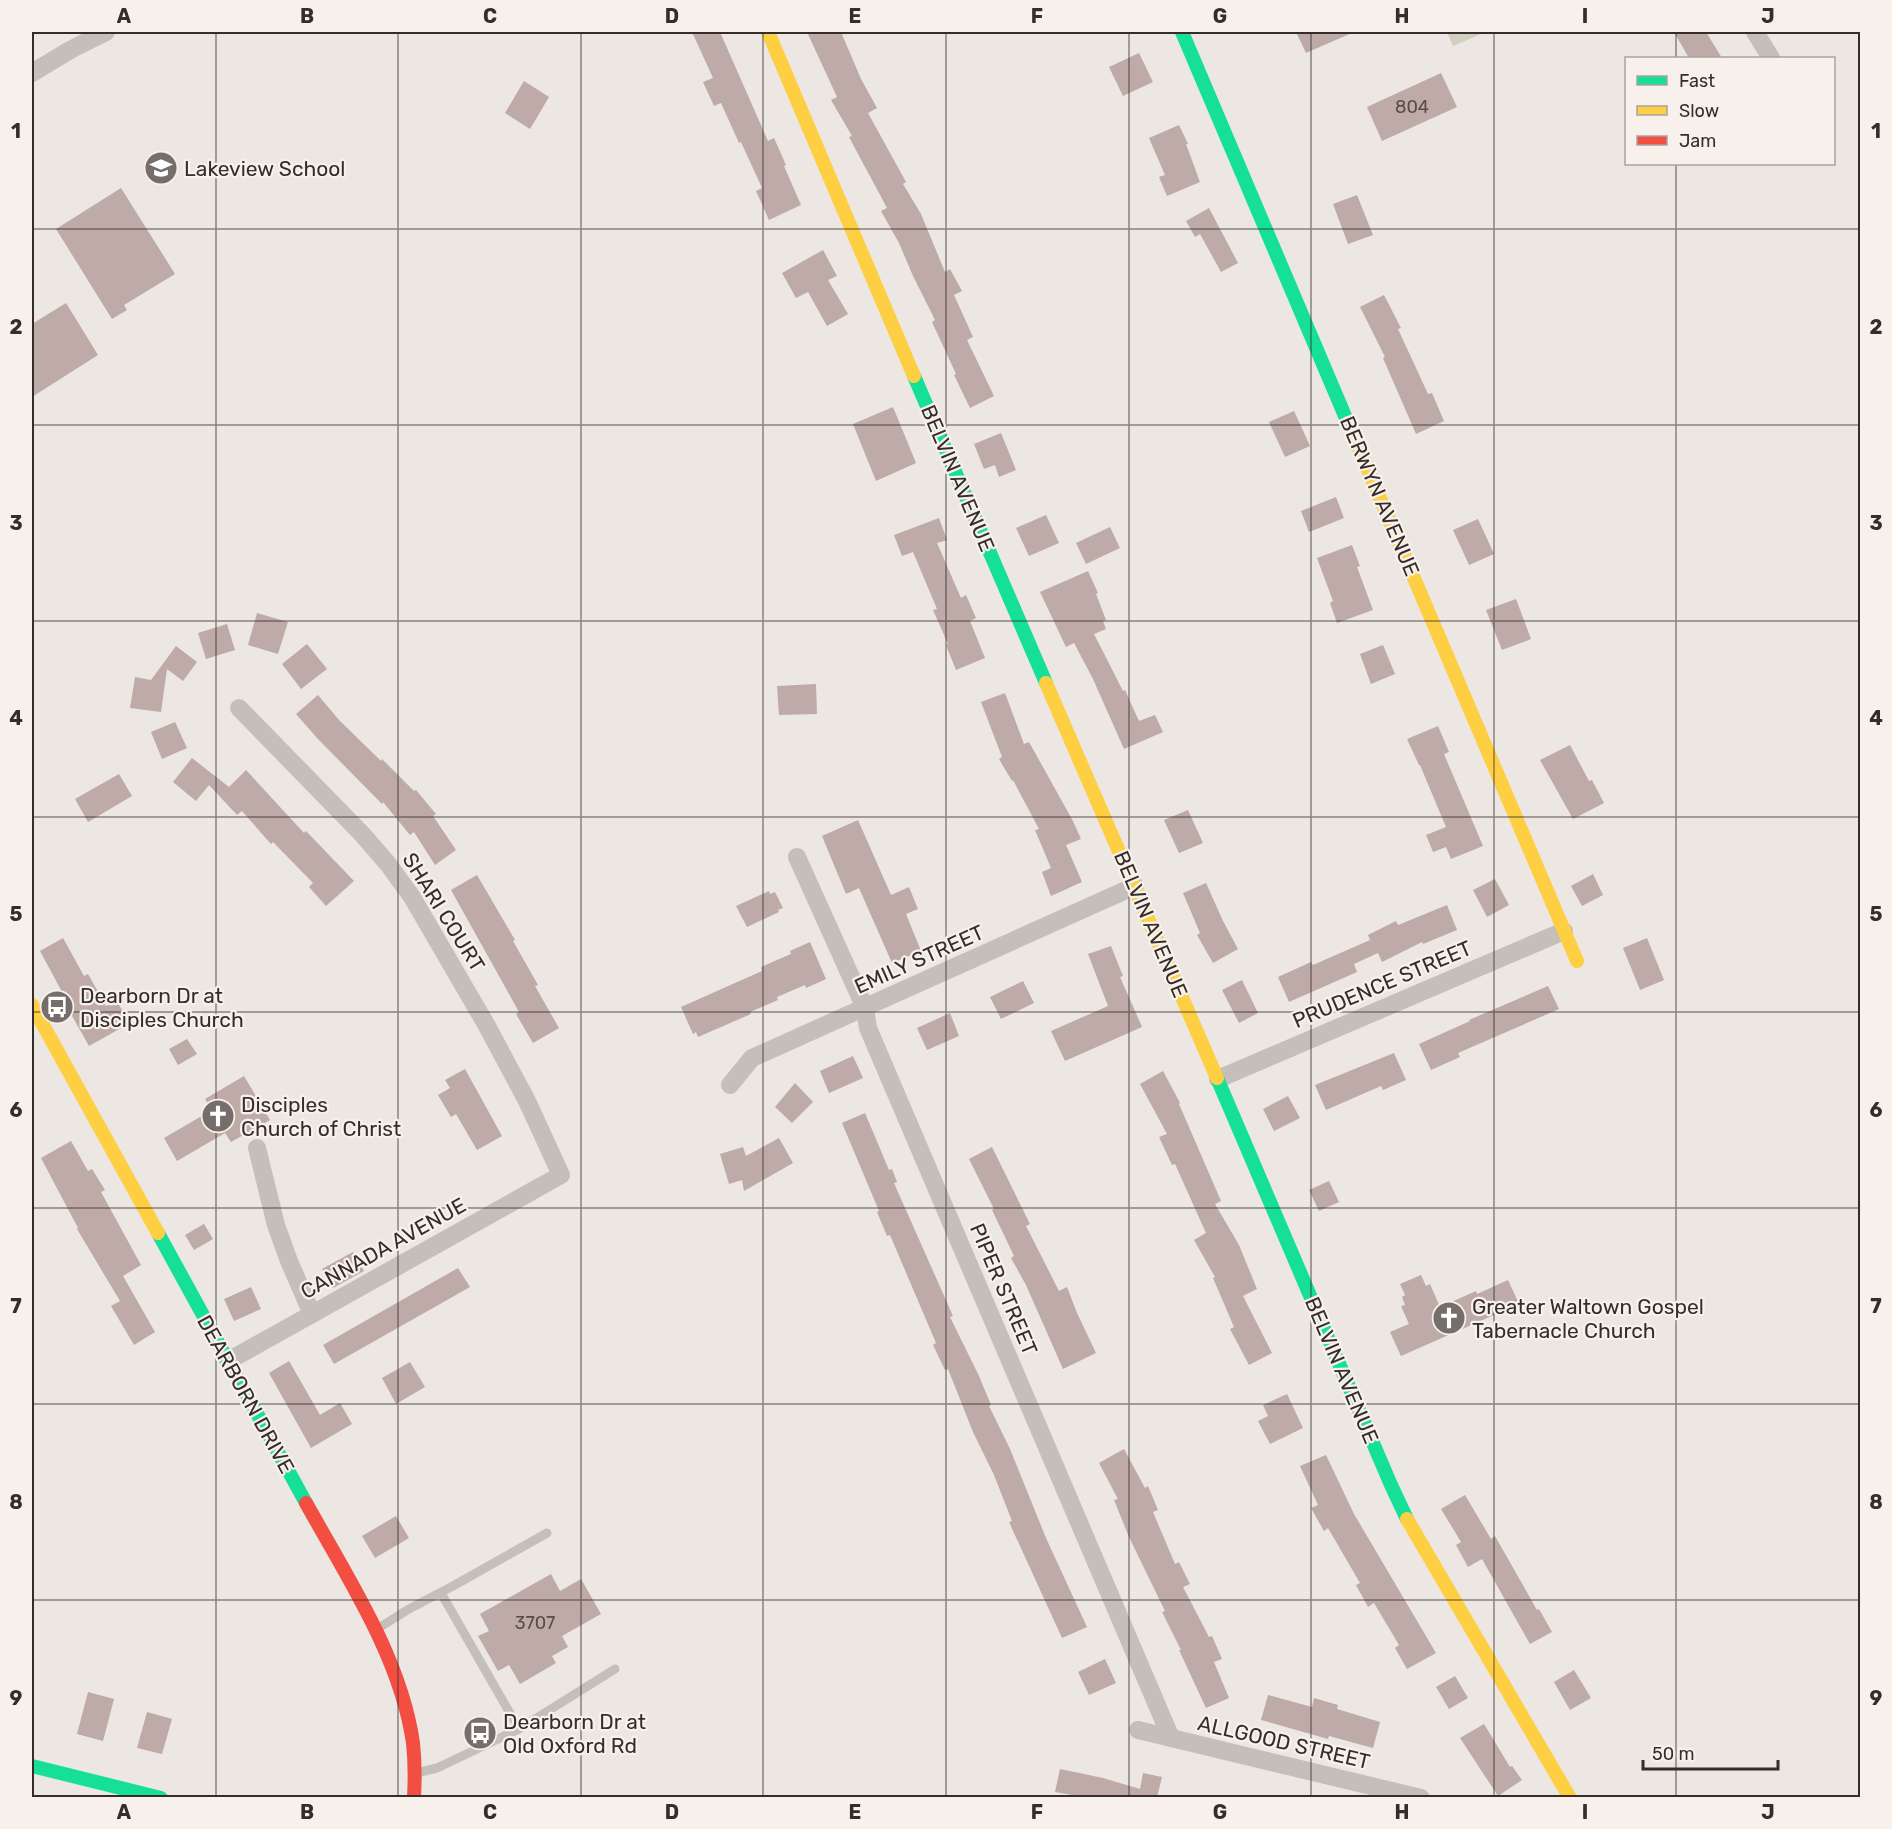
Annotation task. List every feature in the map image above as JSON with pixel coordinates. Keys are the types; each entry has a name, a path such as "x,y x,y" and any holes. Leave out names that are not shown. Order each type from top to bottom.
{"street":[{"path":"32,73 106,32"},
{"name":"BELVIN AVENUE","path":"768,32 1001,580 1136,886 1405,1515 1570,1797"},
{"name":"BERWYN AVENUE","path":"1182,32 1577,962"},
{"path":"1755,32 1770,57"},
{"name":"SHARI COURT","path":"239,708 362,834 412,897 487,1026 527,1101 561,1175"},
{"name":"PIPER STREET","path":"797,857 865,1008 868,1028 1171,1738"},
{"name":"EMILY STREET","path":"730,1085 752,1058 1136,886"},
{"name":"PRUDENCE STREET","path":"1218,1079 1564,931"},
{"name":"DEARBORN DRIVE","path":"32,1005 375,1630 399,1683 409,1719 414,1797"},
{"path":"257,1148 276,1225 312,1314"},
{"name":"CANNADA AVENUE","path":"228,1361 561,1175"},
{"name":"ALLGOOD STREET","path":"1138,1730 1421,1797"},
{"path":"32,1766 161,1797"}],"lane":[{"path":"375,1630 547,1533"},
{"path":"441,1593 519,1729"},
{"path":"414,1773 437,1768 519,1729 615,1669"}],"green space":[{"path":"1447,32 1486,32 1453,46"}],"building":[{"path":"692,32 720,32 768,141 774,138 801,205 769,220 756,191 762,188 741,142 739,143 721,103 714,106 703,82 713,78"},
{"path":"807,32 841,32 861,79 877,108 868,113 906,182 903,184 921,214 945,272 950,269 962,291 954,295 973,337 967,340 994,396 970,408 932,322 935,320 899,243 881,211 887,208 849,137 852,136 831,100 837,97"},
{"path":"1296,32 1354,32 1306,53"},
{"path":"1674,32 1706,32 1721,57 1688,57"},
{"path":"1139,53 1153,82 1123,96 1109,67"},
{"path":"1441,73 1457,107 1382,141 1367,107"},
{"path":"524,81 549,97 530,129 505,113"},
{"path":"1179,125 1188,144 1186,144 1200,182 1167,196 1159,177 1165,175 1149,138"},
{"path":"121,188 175,274 124,305 127,310 112,319 56,229"},
{"path":"1357,195 1373,235 1348,244 1333,204"},
{"path":"1209,208 1238,263 1221,272 1200,234 1195,237 1186,221"},
{"path":"823,250 837,276 828,280 848,314 827,326 808,292 796,298 782,273"},
{"path":"1384,295 1401,328 1398,329 1428,394 1432,393 1444,421 1416,434 1383,358 1385,357 1360,307"},
{"path":"66,303 98,355 32,397 32,324"},
{"path":"893,407 916,463 876,481 853,424"},
{"path":"1294,411 1310,446 1285,457 1269,422"},
{"path":"1001,433 1016,470 999,477 995,465 984,469 974,444"},
{"path":"1336,497 1344,518 1309,532 1301,511"},
{"path":"1046,515 1059,543 1029,556 1016,528"},
{"path":"939,518 947,540 937,543 961,598 966,595 976,618 970,621 985,658 956,670 946,645 948,644 933,610 937,609 913,552 902,556 894,535"},
{"path":"1478,519 1494,554 1469,565 1453,530"},
{"path":"1110,527 1120,548 1086,564 1076,543"},
{"path":"1352,545 1360,566 1357,567 1373,610 1337,623 1330,603 1333,601 1317,558"},
{"path":"1088,571 1098,593 1096,594 1106,620 1103,621 1106,629 1094,634 1123,691 1125,690 1139,721 1155,715 1163,732 1124,749 1093,679 1074,643 1066,647 1040,592"},
{"path":"1516,599 1531,639 1502,650 1486,610"},
{"path":"257,613 288,622 278,654 248,645"},
{"path":"227,624 235,650 206,659 198,633"},
{"path":"307,644 327,669 301,689 282,664"},
{"path":"1383,645 1395,674 1371,684 1360,654"},
{"path":"176,646 197,662 183,681 167,669 161,712 130,708 135,677 151,680"},
{"path":"816,684 817,714 779,715 777,686"},
{"path":"1005,693 1024,744 1029,742 1081,839 1066,845 1082,882 1051,896 1042,872 1051,868 1035,830 1039,829 999,759 1002,757 981,702"},
{"path":"318,695 339,720 381,761 382,759 414,791 416,790 436,814 433,816 456,850 435,865 414,832 410,835 383,802 382,804 317,738 296,714"},
{"path":"175,722 187,748 162,759 151,732"},
{"path":"1438,726 1449,752 1444,754 1483,846 1451,859 1446,847 1433,852 1426,835 1446,827 1407,739"},
{"path":"1570,745 1589,781 1592,780 1604,803 1573,819 1540,760"},
{"path":"192,758 229,787 246,770 304,833 306,831 354,881 326,906 309,887 313,883 273,842 271,844 242,811 237,815 209,785 196,801 173,782"},
{"path":"119,774 132,796 88,822 75,799"},
{"path":"1188,810 1203,843 1179,853 1164,820"},
{"path":"858,820 891,895 909,887 918,909 906,914 921,951 892,963 859,888 846,894 822,836"},
{"path":"1593,874 1603,895 1582,906 1571,886"},
{"path":"477,875 515,940 513,941 538,985 535,986 559,1028 533,1043 516,1014 519,1012 451,890"},
{"path":"1495,879 1509,905 1487,917 1473,890"},
{"path":"1206,883 1238,949 1213,963 1197,935 1200,933 1183,893"},
{"path":"769,891 770,894 775,892 783,908 747,927 736,906"},
{"path":"1447,905 1457,930 1423,944 1422,942 1382,962 1378,953 1354,964 1357,972 1289,1002 1278,977 1311,962 1313,965 1370,940 1368,935 1396,921 1398,925"},
{"path":"63,938 84,976 88,974 106,1006 116,1000 130,1023 89,1046 58,991 61,990 40,951"},
{"path":"1647,938 1664,980 1640,990 1623,948"},
{"path":"810,942 826,979 777,997 778,1000 750,1012 751,1014 698,1037 696,1032 693,1034 681,1007 762,971 761,967 791,954 790,951"},
{"path":"1111,946 1123,976 1120,977 1142,1027 1065,1061 1051,1031 1108,1006 1088,954"},
{"path":"1242,980 1258,1013 1239,1023 1222,990"},
{"path":"1023,981 1034,1003 1001,1019 990,997"},
{"path":"1548,986 1559,1009 1458,1053 1460,1057 1431,1070 1419,1044"},
{"path":"950,1013 959,1036 927,1050 917,1028"},
{"path":"187,1039 197,1054 178,1065 169,1049"},
{"path":"1394,1053 1406,1080 1383,1090 1381,1086 1326,1110 1315,1085"},
{"path":"853,1056 863,1078 829,1093 820,1071"},
{"path":"465,1069 502,1136 477,1150 456,1114 451,1117 438,1095 450,1088 445,1080"},
{"path":"1163,1071 1180,1103 1221,1201 1215,1204 1239,1245 1257,1289 1243,1296 1272,1353 1249,1365 1230,1329 1234,1327 1213,1278 1215,1277 1194,1240 1206,1233 1175,1164 1172,1165 1159,1137 1167,1134 1140,1084"},
{"path":"244,1076 270,1120 231,1142 225,1133 177,1161 164,1138 212,1110 205,1099"},
{"path":"795,1083 813,1102 792,1123 775,1107"},
{"path":"1288,1096 1300,1118 1274,1131 1263,1109"},
{"path":"865,1113 889,1170 892,1169 897,1182 894,1183 953,1316 950,1317 979,1376 991,1405 989,1406 1087,1627 1062,1638 1009,1522 1012,1521 994,1475 973,1432 948,1369 945,1370 933,1345 936,1343 890,1235 887,1236 877,1212 879,1211 842,1123"},
{"path":"779,1138 793,1163 744,1191 742,1180 729,1184 720,1154 743,1147 746,1156"},
{"path":"71,1141 88,1171 92,1169 105,1190 101,1192 141,1265 123,1276 155,1332 134,1345 111,1306 120,1301 77,1229 41,1158"},
{"path":"992,1147 1030,1224 1026,1226 1059,1291 1067,1287 1096,1353 1063,1369 1026,1285 1011,1258 1014,1256 992,1210 994,1209 969,1159"},
{"path":"1329,1181 1339,1202 1319,1211 1309,1190"},
{"path":"204,1224 213,1239 194,1250 185,1235"},
{"path":"353,1252 364,1271 333,1288 322,1269"},
{"path":"458,1268 470,1287 334,1364 323,1345"},
{"name":"Greater Waltown Gospel Tabernacle Church","path":"1421,1275 1426,1286 1430,1284 1440,1307 1508,1280 1519,1304 1401,1356 1390,1332 1409,1324 1401,1306 1405,1305 1402,1297 1405,1295 1400,1284"},
{"path":"251,1287 261,1309 234,1321 224,1299"},
{"path":"289,1361 320,1415 340,1403 352,1424 311,1448 269,1373"},
{"path":"410,1362 425,1387 396,1404 382,1378"},
{"path":"1287,1394 1303,1428 1270,1444 1258,1421 1268,1416 1263,1405"},
{"path":"1124,1449 1145,1488 1148,1486 1158,1510 1153,1512 1175,1564 1179,1562 1190,1584 1183,1587 1209,1637 1212,1636 1222,1659 1214,1662 1229,1698 1206,1708 1162,1612 1165,1611 1129,1537 1114,1500 1118,1499 1099,1463"},
{"path":"1326,1455 1354,1514 1436,1653 1407,1669 1395,1648 1399,1645 1374,1603 1368,1607 1356,1585 1360,1583 1328,1528 1324,1531 1311,1508 1318,1505 1300,1466"},
{"path":"1465,1495 1491,1539 1495,1536 1552,1632 1530,1644 1482,1559 1468,1567 1456,1545 1461,1542 1441,1509"},
{"path":"396,1516 409,1538 375,1558 362,1536"},
{"path":"551,1574 560,1591 581,1579 601,1614 562,1636 568,1647 552,1656 556,1663 520,1684 509,1665 498,1671 478,1636 489,1631 480,1614"},
{"path":"1105,1659 1116,1683 1089,1695 1078,1672"},
{"path":"1574,1670 1591,1698 1570,1710 1554,1682"},
{"path":"1455,1676 1468,1698 1449,1709 1436,1687"},
{"path":"88,1692 114,1699 103,1741 77,1734"},
{"path":"1268,1695 1312,1707 1314,1698 1338,1705 1337,1709 1380,1722 1373,1748 1329,1736 1328,1739 1261,1720"},
{"path":"147,1712 172,1719 162,1754 137,1748"},
{"path":"1484,1724 1510,1767 1512,1766 1522,1780 1498,1796 1460,1738"},
{"path":"1060,1769 1140,1789 1143,1773 1162,1777 1157,1797 1083,1797 1055,1792"}],"traffic: fast":[{"path":"1182,32 1348,423"},
{"path":"914,376 1046,683"},
{"path":"1217,1078 1407,1519"},
{"path":"158,1233 306,1503"},
{"path":"32,1766 161,1798"}],"traffic: slow":[{"path":"768,32 914,376"},
{"path":"1348,423 1577,961"},
{"path":"1046,683 1217,1078"},
{"path":"32,1005 158,1233"},
{"path":"1407,1519 1570,1798"}],"traffic: jam":[{"path":"306,1503 355,1589 385,1649 397,1680 407,1711 413,1743 414,1798"}],"place":[{"name":"Lakeview School","path":"161,168"},
{"name":"Dearborn Dr at Disciples Church","path":"57,1007"},
{"name":"Disciples Church of Christ","path":"218,1116"},
{"name":"Greater Waltown Gospel Tabernacle Church","path":"1449,1318"},
{"name":"Dearborn Dr at Old Oxford Rd","path":"480,1733"}]}
